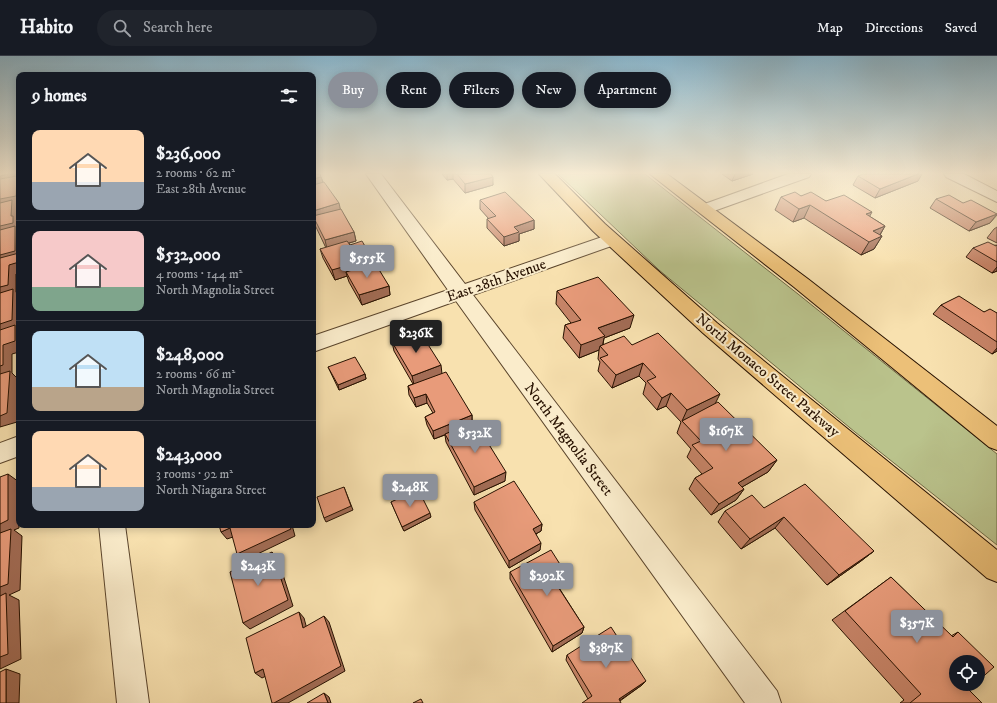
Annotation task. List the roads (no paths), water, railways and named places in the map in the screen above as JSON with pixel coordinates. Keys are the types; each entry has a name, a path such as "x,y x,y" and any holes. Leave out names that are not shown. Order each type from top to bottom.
{"main road":[{"name":"North Monaco Street Parkway","path":"576,204 611,240 727,342 958,533 997,568"},
{"path":"698,204 801,282 997,440"}],"street":[{"name":"North Magnolia Street","path":"396,204 765,703"},
{"path":"705,209 719,204"},
{"name":"East 28th Avenue","path":"316,343 611,240"},
{"path":"0,453 16,447"},
{"path":"112,528 133,703"}]}
